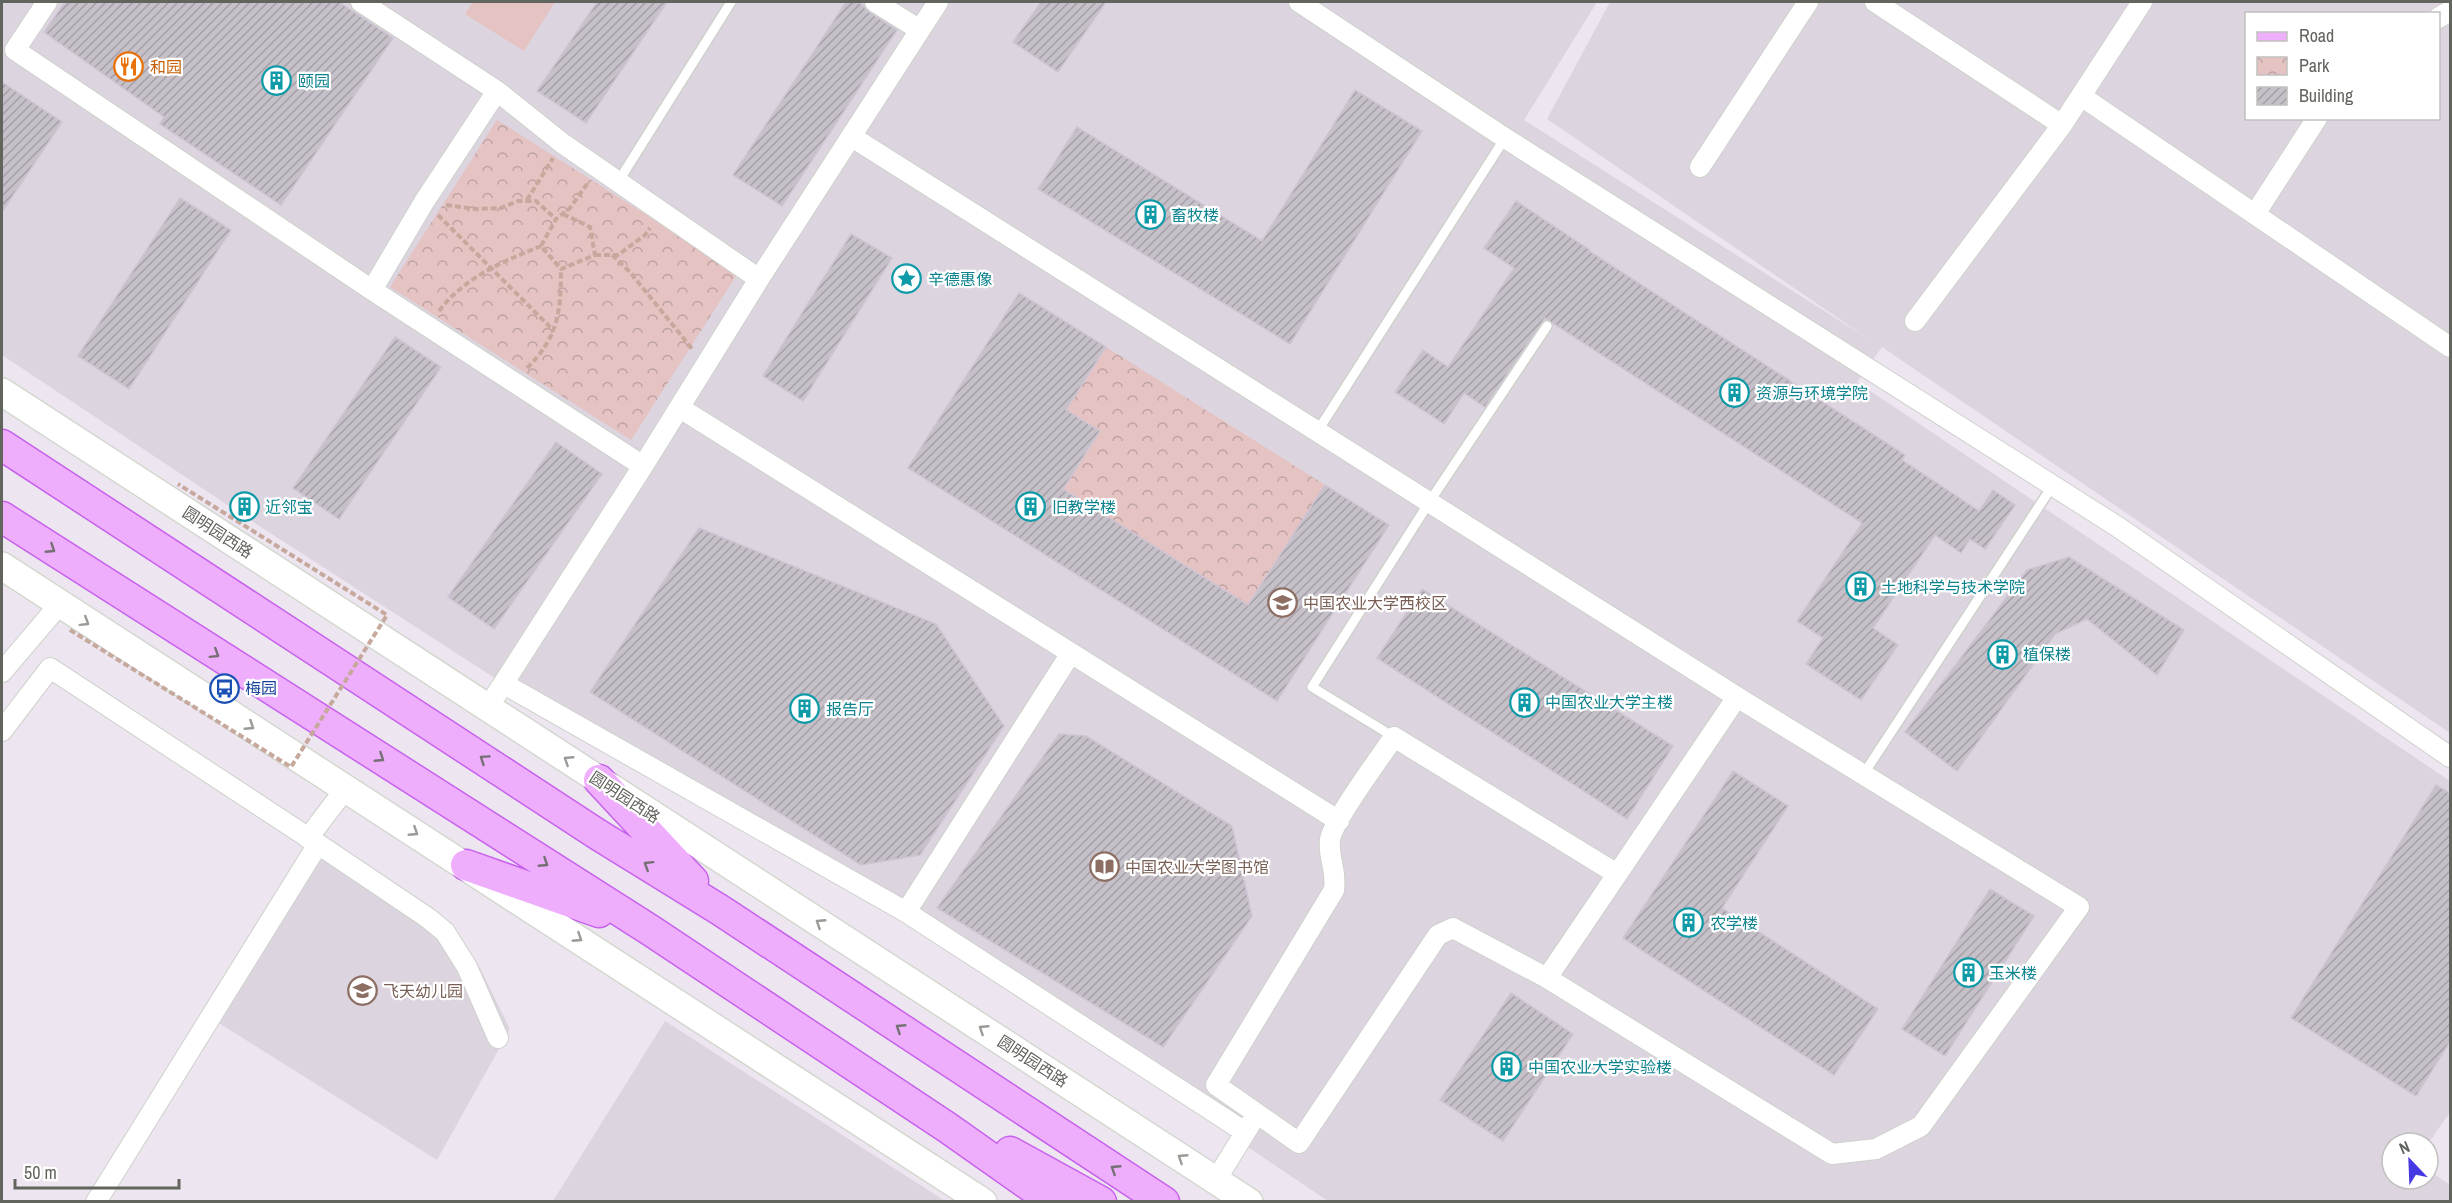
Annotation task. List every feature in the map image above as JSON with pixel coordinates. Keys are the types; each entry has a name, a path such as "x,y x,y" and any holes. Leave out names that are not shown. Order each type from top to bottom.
{"main road":[{"path":"2,444 597,834 720,910 1164,1202"},
{"path":"2,517 650,930 948,1128 1053,1202"},
{"path":"599,780 720,910"},
{"path":"466,865 650,930"},
{"path":"948,1128 1020,1156 1101,1202"}],"street":[{"path":"47,2 15,50 372,290 643,466"},
{"path":"361,2 497,92 562,143 759,279"},
{"path":"875,2 920,30"},
{"path":"488,707 680,408 759,279 938,2"},
{"path":"1299,2 1505,138 2118,527 2451,757"},
{"path":"1700,167 1808,2"},
{"path":"1875,2 2062,125"},
{"path":"1915,321 2062,125 2142,2"},
{"path":"372,290 424,202 497,92"},
{"path":"2081,96 2451,348"},
{"path":"2254,214 2316,120"},
{"path":"852,137 1737,697 2079,907 1921,1126 1876,1149 1832,1154 1547,978 1453,928 1438,935 1299,1143 1216,1085 1334,890 1336,876 1330,854 1330,838 1338,820 1394,737 1617,874"},
{"name":"圆明园西路","path":"2,392 1249,1202"},
{"path":"680,408 1338,820"},
{"path":"2,566 983,1202"},
{"path":"2,672 59,605"},
{"path":"906,912 1071,653"},
{"path":"2,731 50,668 313,841 428,918 445,932 467,968 498,1038"},
{"path":"504,684 906,912 1245,1132"},
{"path":"1547,978 1737,697"},
{"path":"96,1202 346,788"},
{"path":"1216,1180 1257,1114"}],"lane":[{"path":"618,182 731,2"},
{"path":"1317,432 1505,138"},
{"path":"1394,737 1312,687 1430,501 1547,326"},
{"path":"1863,775 2053,485"}],"path":[{"path":"526,201 562,143"},
{"path":"428,326 451,295 490,267 541,246 556,219 570,208 598,168"},
{"path":"424,202 476,209 501,208 518,201 536,201 556,219"},
{"path":"424,202 554,331"},
{"path":"561,269 595,255 618,255 645,235 661,212"},
{"path":"563,214 590,227 595,255"},
{"path":"513,382 539,357 554,331 561,304 561,269 541,246"},
{"path":"612,255 630,272 705,366"},
{"path":"70,630 291,767 387,615 178,484"}],"shaded area":[{"name":"中国农业大学西校区","path":"2,2 1597,2 1524,120 1870,340 1547,119 1610,2 2450,2 2450,733 1882,347 1857,382 2450,781 2450,1112 2437,1131 2380,1131 2380,1191 2440,1191 2440,1178 2450,1185 2450,1201 1328,1201 903,915 504,684 244,516 2,355"},
{"name":"飞天幼儿园","path":"325,854 477,962 510,1029 437,1160 214,1020"},
{"path":"665,1021 945,1201 553,1201"}],"green space":[{"path":"473,2 555,2 524,51 465,14"},
{"path":"497,120 738,273 631,440 390,287"},
{"path":"1106,347 1325,485 1248,605 1063,489 1100,431 1066,410"}],"building":[{"name":"颐园","path":"65,2 339,2 393,38 281,205 160,124 164,117 44,32"},
{"path":"597,2 667,2 586,123 537,91"},
{"path":"846,2 859,2 869,12 897,30 782,206 733,175"},
{"path":"1041,2 1106,2 1058,72 1013,42"},
{"path":"2,82 62,122 2,212"},
{"name":"畜牧楼","path":"1355,90 1422,131 1290,344 1038,189 1077,127 1262,241"},
{"path":"180,198 231,230 129,389 78,356"},
{"path":"1516,201 1589,251 1905,455 1902,460 1979,511 1993,490 2015,505 1985,549 1970,539 1961,553 1935,535 1873,628 1898,645 1861,700 1806,664 1823,638 1797,621 1862,523 1545,318 1485,407 1464,393 1444,424 1395,392 1423,350 1448,367 1514,268 1484,248"},
{"path":"851,234 892,258 803,401 763,376"},
{"name":"旧教学楼","path":"1019,293 1106,347 1066,410 1100,431 1063,489 1248,605 1325,485 1389,525 1277,701 908,468"},
{"path":"395,337 441,367 339,519 293,488"},
{"path":"556,442 602,474 494,629 448,597"},
{"name":"报告厅","path":"699,528 936,624 1004,726 920,855 861,865 590,692"},
{"name":"植保楼","path":"2069,557 2184,630 2157,675 2087,619 2055,634 1957,771 1905,732 2027,570"},
{"name":"中国农业大学主楼","path":"1422,589 1673,746 1627,819 1377,658"},
{"name":"中国农业大学图书馆","path":"1059,734 1086,736 1232,826 1252,916 1163,1047 937,908"},
{"name":"农学楼","path":"1733,771 1788,806 1722,908 1878,1009 1834,1075 1623,938"},
{"path":"2436,785 2451,794 2451,1040 2416,1096 2291,1018"},
{"name":"玉米楼","path":"1990,889 2034,916 1945,1056 1902,1029"},
{"name":"中国农业大学实验楼","path":"1511,993 1573,1034 1503,1141 1440,1100"}],"place":[{"name":"和园","path":"129,67"},
{"name":"颐园","path":"277,81"},
{"name":"畜牧楼","path":"1150,215"},
{"name":"辛德惠像","path":"907,279"},
{"name":"资源与环境学院","path":"1735,393"},
{"name":"近邻宝","path":"244,507"},
{"name":"旧教学楼","path":"1031,507"},
{"name":"土地科学与技术学院","path":"1860,587"},
{"name":"中国农业大学西校区","path":"1282,603"},
{"name":"植保楼","path":"2002,654"},
{"name":"梅园","path":"224,688"},
{"name":"中国农业大学主楼","path":"1524,702"},
{"name":"报告厅","path":"805,709"},
{"name":"中国农业大学图书馆","path":"1104,867"},
{"name":"农学楼","path":"1689,923"},
{"name":"玉米楼","path":"1968,973"},
{"name":"飞天幼儿园","path":"362,991"},
{"name":"中国农业大学实验楼","path":"1507,1067"}]}
